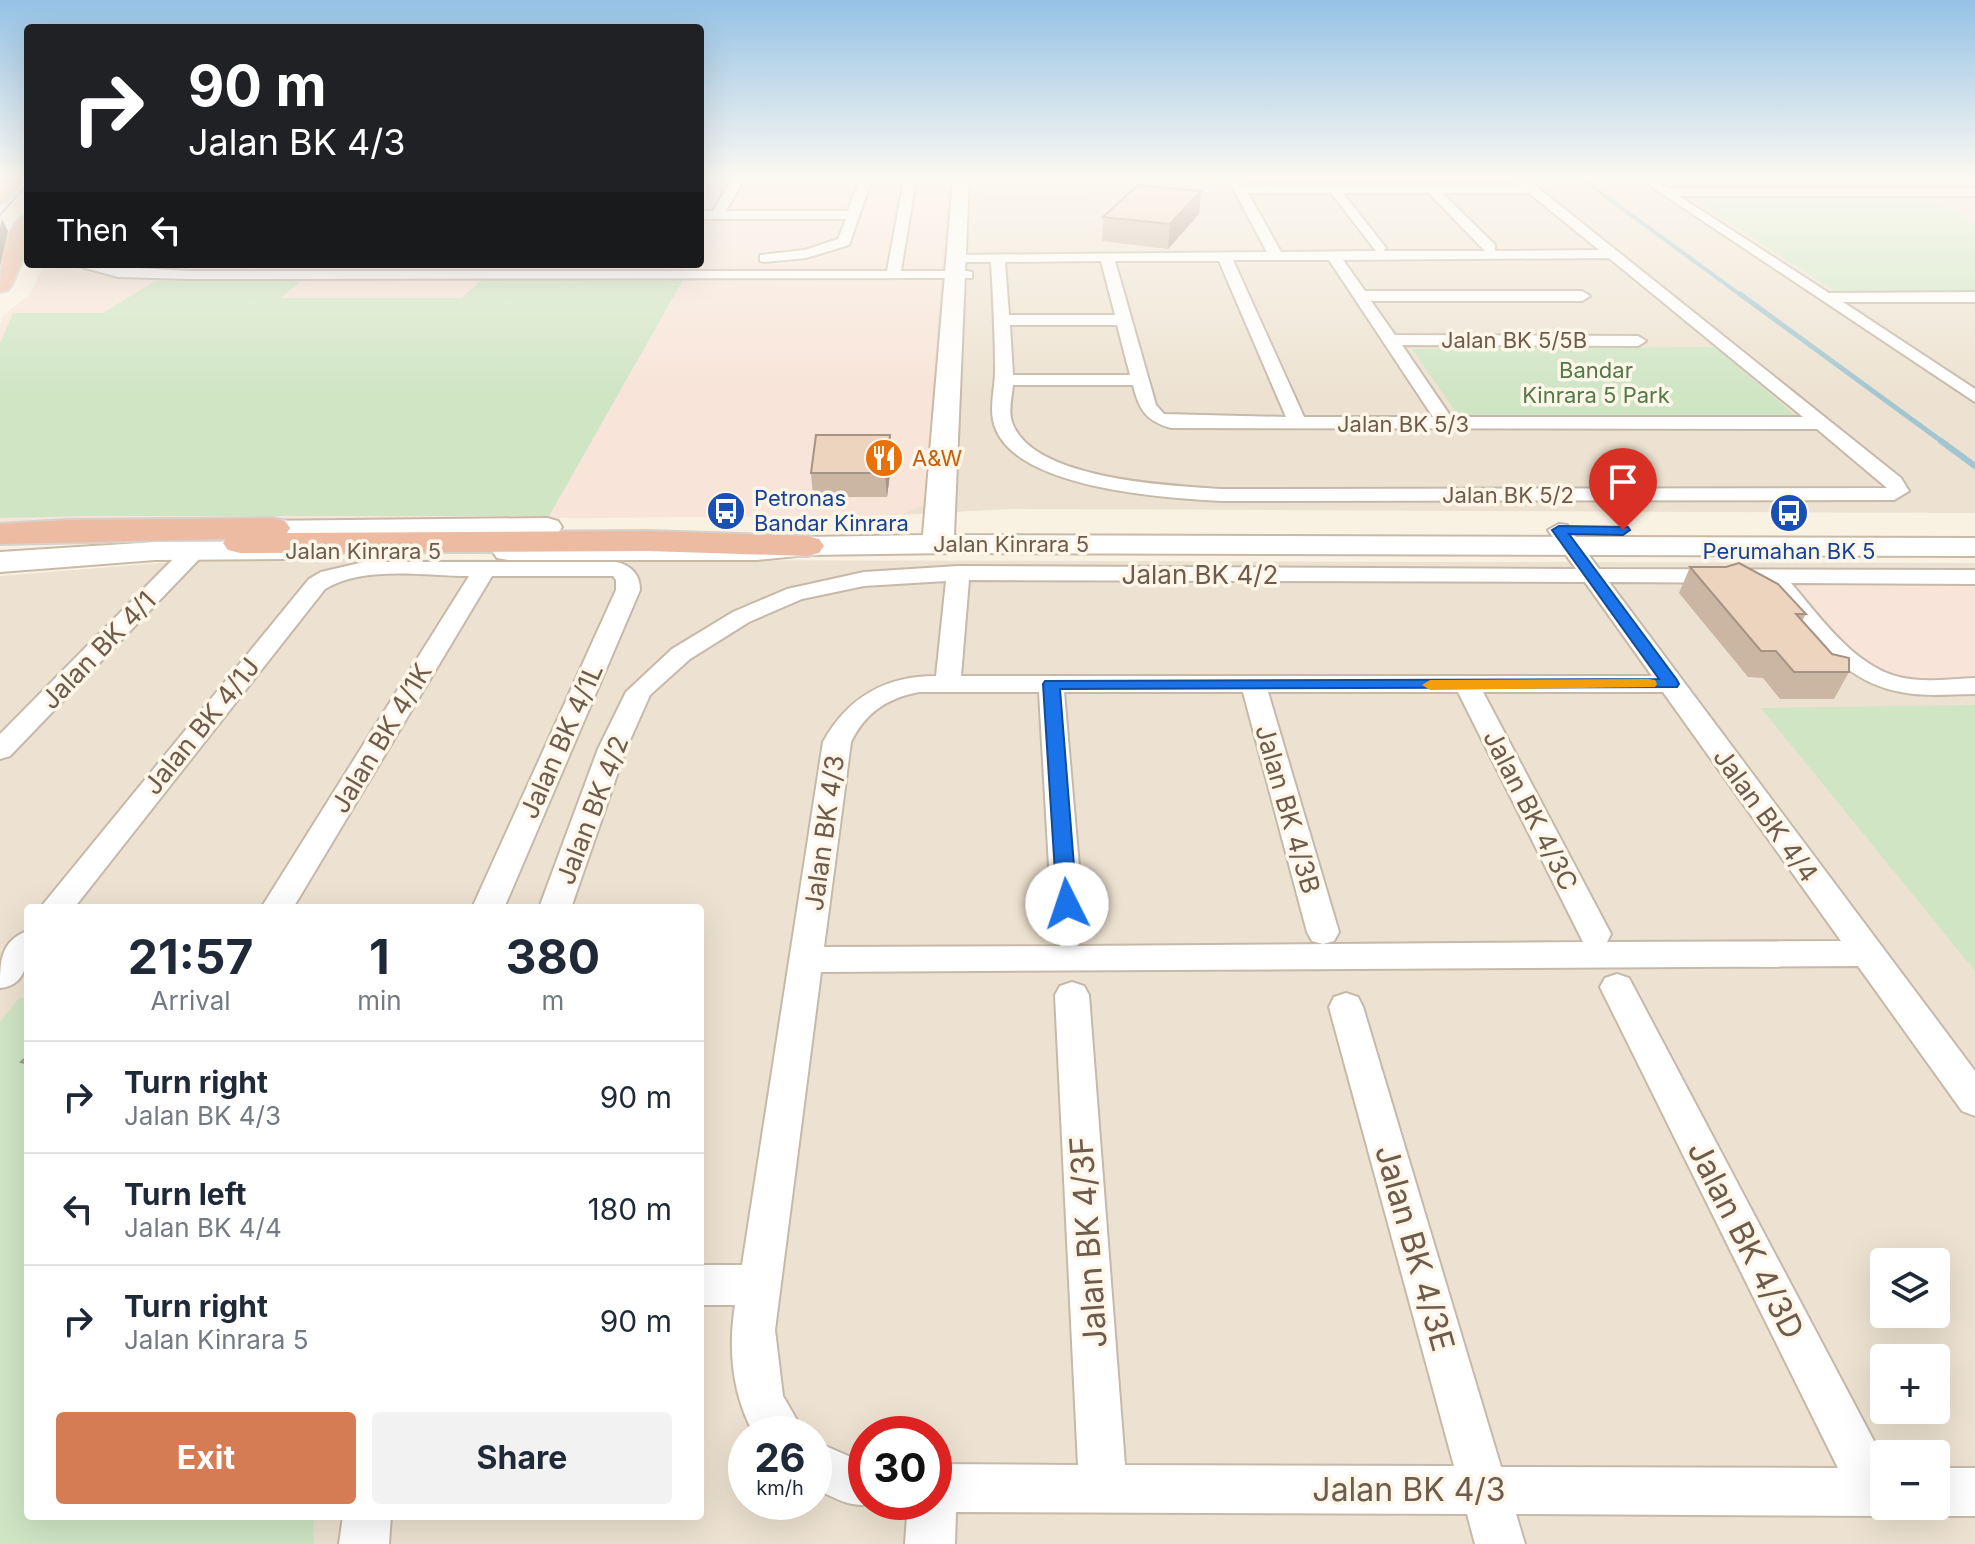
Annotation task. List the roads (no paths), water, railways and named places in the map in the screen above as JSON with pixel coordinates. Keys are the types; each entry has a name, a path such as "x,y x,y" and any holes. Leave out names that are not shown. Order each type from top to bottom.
{"highway":[{"path":"0,285 9,251"},
{"path":"0,534 68,530 355,527"},
{"path":"240,543 680,541 807,546"}],"main road":[{"path":"962,251 962,266"},
{"path":"948,532 963,251"},
{"name":"Jalan Kinrara 5","path":"0,546 132,534 355,527 900,527 948,532 1564,537 1975,532"},
{"name":"Jalan Kinrara 5","path":"0,562 195,550 742,551 1003,528 1975,547"}],"street":[{"path":"743,258 792,257 815,251"},
{"path":"893,275 897,251"},
{"path":"1273,251 1276,256"},
{"name":"Jalan BK 5/2","path":"998,258 1003,423 1010,437 1023,448 1079,476 1158,492 1248,495 1878,494 1899,491 1894,482 1609,251"},
{"path":"1754,251 1975,397"},
{"path":"94,268 141,274 321,275 538,269 893,275 998,258 1613,254"},
{"path":"1224,256 1298,424"},
{"path":"1333,256 1447,424"},
{"name":"Jalan BK 5/3","path":"1107,257 1138,380 1151,412 1171,422 1820,423"},
{"path":"321,275 329,268"},
{"path":"1361,296 1582,296"},
{"path":"1954,297 1975,309"},
{"path":"1825,298 1975,297"},
{"path":"1001,320 1124,320"},
{"name":"Jalan BK 5/5B","path":"1390,340 1638,341"},
{"path":"1004,380 1138,380"},
{"path":"948,532 948,684"},
{"name":"Jalan BK 4/2","path":"556,904 612,749 639,692 681,654 741,617 795,594 864,579 948,532 1593,576 1975,577"},
{"name":"Jalan BK 4/4","path":"1564,537 1975,1100"},
{"name":"Jalan BK 4/1","path":"0,750 195,550"},
{"name":"Jalan BK 4/1K","path":"279,904 485,568"},
{"name":"Jalan BK 4/1J","path":"59,904 307,593 329,577 364,569 605,568 625,574"},
{"name":"Jalan BK 4/1L","path":"490,904 628,590 629,581 625,574"},
{"path":"1771,575 1853,663 1874,678 1906,686 1975,686"},
{"name":"Jalan BK 4/3","path":"769,1416 754,1379 753,1330 837,742 846,723 859,708 876,696 899,687 948,684 1671,684"},
{"path":"1051,684 1069,936"},
{"name":"Jalan BK 4/3C","path":"1467,685 1595,934"},
{"name":"Jalan BK 4/3B","path":"1254,686 1323,932"},
{"path":"10,976 24,950"},
{"path":"806,960 1866,953"},
{"name":"Jalan BK 4/3D","path":"1617,987 1870,1473"},
{"name":"Jalan BK 4/3F","path":"1072,995 1103,1489"},
{"name":"Jalan BK 4/3E","path":"1346,1007 1500,1544"},
{"path":"704,1285 759,1285"},
{"name":"Jalan BK 4/3","path":"952,1488 1870,1492"},
{"path":"1950,1492 1975,1492"},
{"path":"364,1544 367,1520"},
{"path":"930,1544 931,1520"}],"waterway":[{"path":"1681,251 1742,296"},
{"path":"1740,294 1944,443"},
{"path":"1941,441 1975,466"}],"place":[{"name":"A&W","path":"884,458"},
{"name":"Petronas Bandar Kinrara","path":"726,511"},
{"name":"Perumahan BK 5","path":"1789,513"}],"park label":[{"name":"Bandar Kinrara 5 Park","path":"1596,382"}]}
